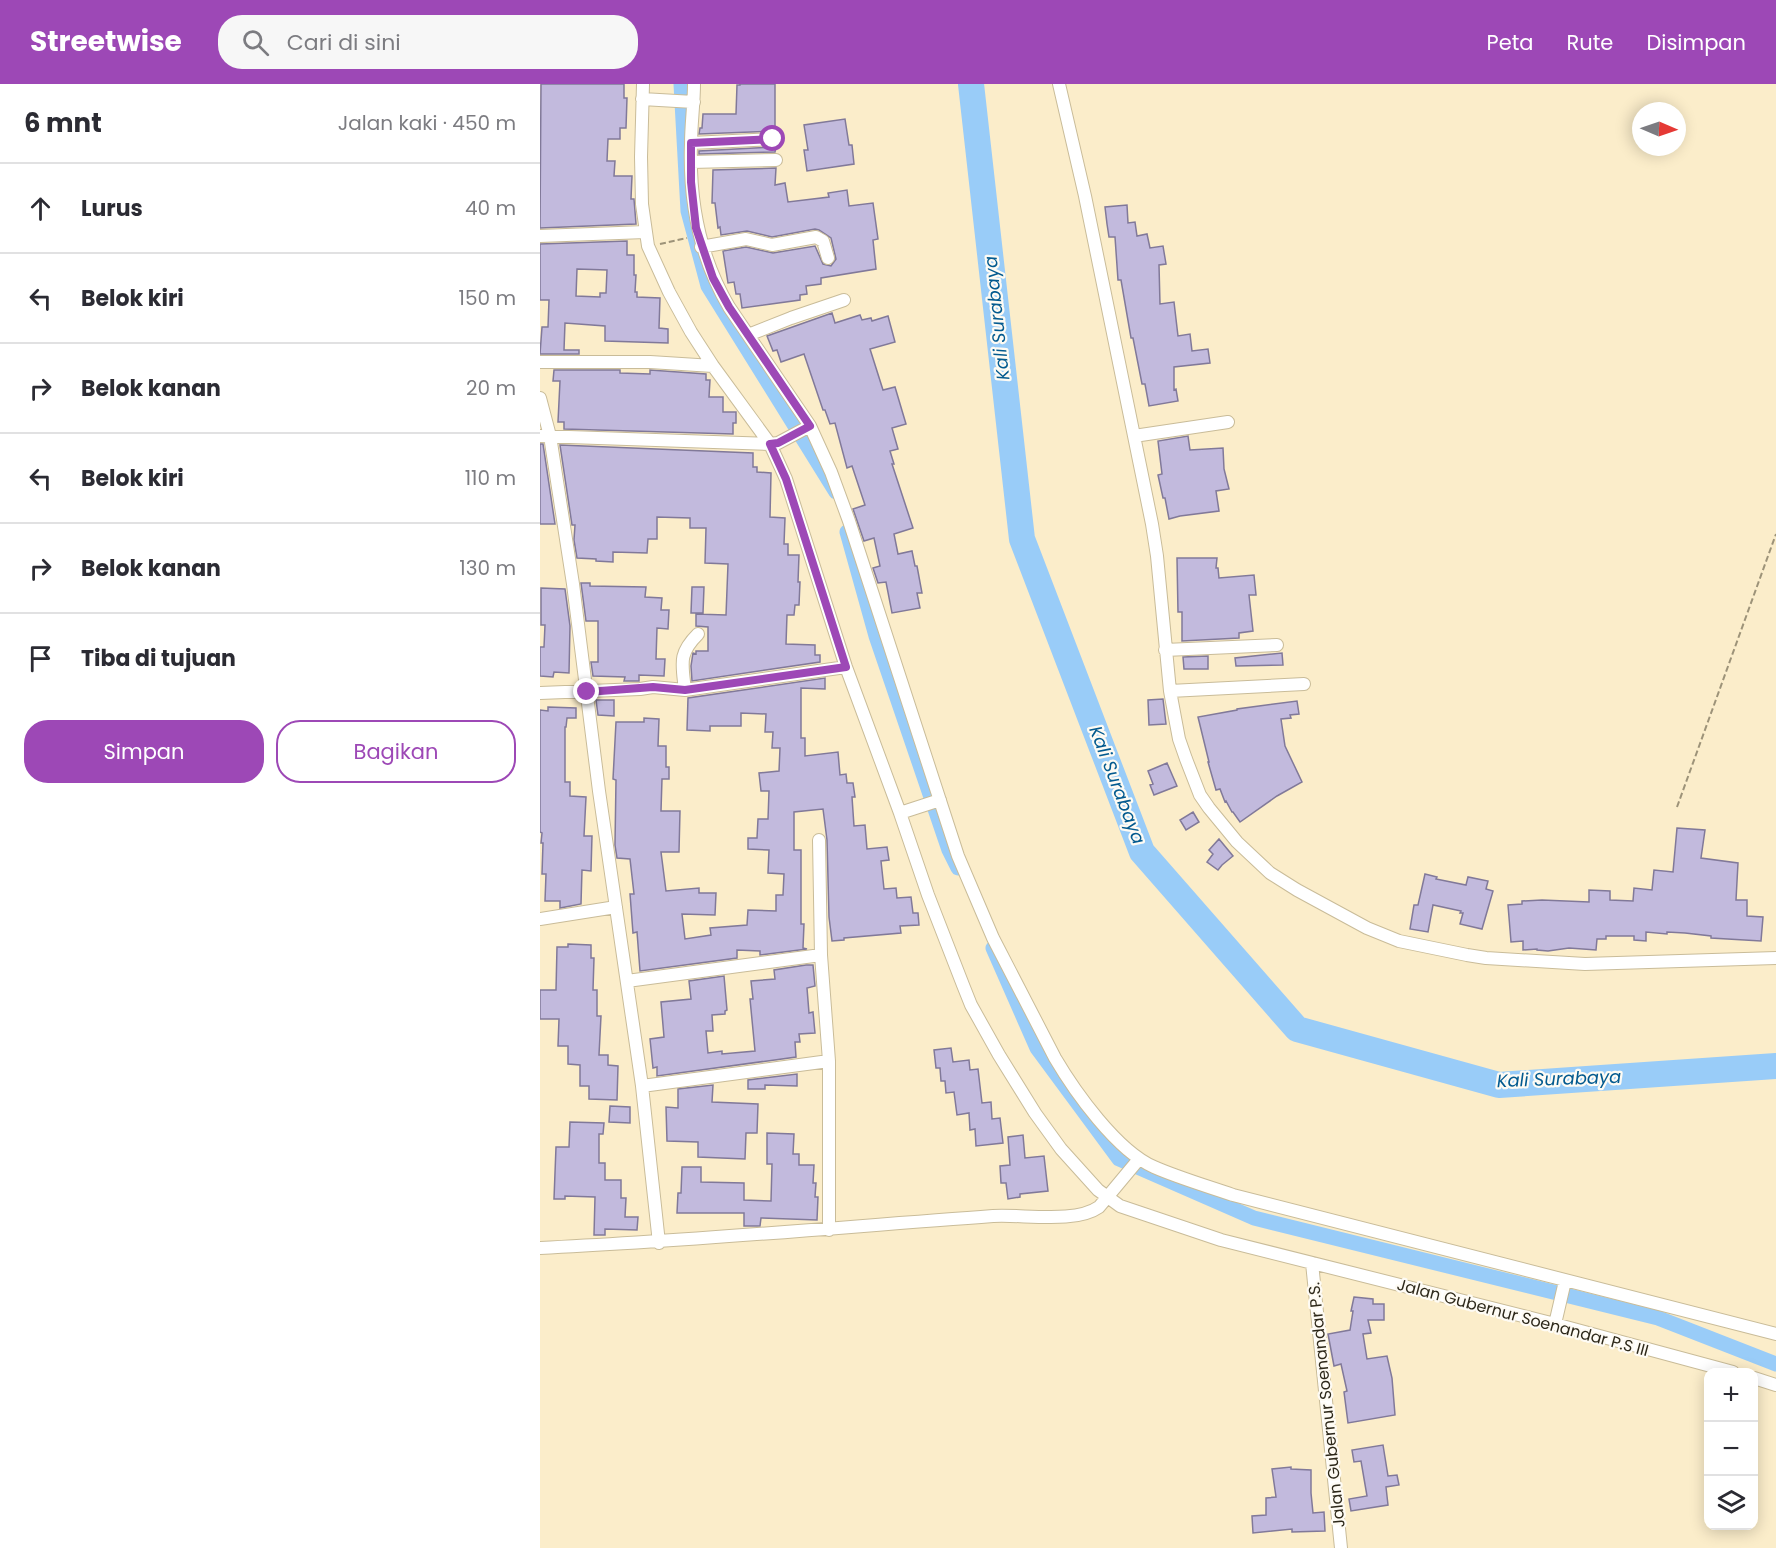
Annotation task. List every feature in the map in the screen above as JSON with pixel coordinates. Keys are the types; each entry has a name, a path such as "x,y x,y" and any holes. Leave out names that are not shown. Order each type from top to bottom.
{"street":[{"path":"643,84 641,157 645,232 648,246 669,292 713,366 774,444 846,667 903,812 928,896 971,1005 999,1055 1052,1137 1106,1197"},
{"path":"694,84 691,102 691,162 698,241 719,291 807,427 831,472 849,520 938,801 958,856 983,916 1050,1050 1067,1078 1102,1123 1138,1160 1233,1195 1565,1283 1776,1334"},
{"path":"1059,84 1085,196 1157,556 1165,650 1179,739 1193,780 1209,808 1237,842 1277,878 1367,928 1399,941 1486,958 1585,964 1776,958"},
{"path":"642,99 691,102"},
{"path":"691,143 773,139"},
{"path":"691,162 776,160"},
{"path":"540,236 645,232"},
{"path":"698,241 746,239 772,245 816,237 823,241 828,258"},
{"path":"748,335 844,300"},
{"path":"540,362 650,362 713,366"},
{"path":"540,398 573,584 599,791 642,1086 659,1242"},
{"path":"1134,436 1228,422"},
{"path":"545,436 774,444 807,427"},
{"path":"685,690 682,666 684,653 698,634"},
{"path":"1165,650 1277,645"},
{"path":"540,693 653,687 685,690 846,667"},
{"path":"1170,691 1304,684"},
{"path":"903,812 938,801"},
{"path":"819,840 821,956 829,1061 829,1230"},
{"path":"540,919 616,907"},
{"path":"627,981 821,956"},
{"path":"642,1086 829,1061"},
{"path":"540,1248 659,1242 996,1216 1076,1216 1094,1211 1100,1206 1138,1160"},
{"name":"Jalan Gubernur Soenandar P.S III","path":"1106,1197 1120,1206 1221,1240 1556,1320 1718,1368"},
{"name":"Jalan Gubernur Soenandar P.S.","path":"1312,1263 1341,1548"},
{"path":"1556,1320 1565,1283"},
{"path":"1758,1379 1776,1384"}],"path":[{"path":"663,243 698,241"},
{"path":"1677,807 1776,534"}],"building":[{"path":"541,84 624,84 624,98 627,98 626,128 620,128 620,139 608,139 607,161 615,161 614,176 632,176 631,199 634,199 636,224 540,228"},
{"path":"775,84 775,131 699,134 703,114 736,114 737,85"},
{"path":"845,119 854,164 807,171 804,150 808,150 804,125"},
{"path":"776,147 775,152 699,154 699,151"},
{"path":"776,168 775,185 785,183 788,202 829,197 828,193 847,190 849,206 873,203 878,239 873,240 876,269 821,278 821,284 806,286 807,294 800,295 800,300 742,308 740,294 736,294 734,282 728,283 723,251 746,247 773,253 815,246 823,264 831,266 836,259 831,238 815,229 772,237 747,231 721,235 715,203 712,203 713,170"},
{"path":"1127,205 1128,223 1135,222 1137,236 1147,234 1150,248 1163,246 1166,264 1159,265 1160,304 1174,302 1178,336 1190,334 1192,351 1208,349 1210,363 1174,367 1174,390 1176,389 1178,401 1149,406 1145,384 1142,384 1121,280 1118,280 1115,237 1109,237 1105,207"},
{"path":"627,241 627,255 634,255 637,297 660,298 659,328 668,329 668,343 605,341 605,326 565,323 564,350 579,350 579,354 540,354 542,327 548,327 549,300 540,300 540,244","holes":["577,269 607,270 606,293 600,293 600,297 576,296"]},
{"path":"832,313 835,323 860,315 862,320 871,318 872,321 888,316 895,342 870,349 883,390 895,387 906,424 892,428 898,449 890,451 894,464 892,464 913,528 894,534 898,554 912,551 922,593 917,593 920,608 892,613 886,582 878,583 873,568 880,566 874,538 864,541 853,509 865,505 852,466 847,468 835,423 830,424 823,410 804,354 781,362 777,350 773,351 767,336"},
{"path":"554,370 620,370 620,373 650,374 650,370 706,374 706,380 710,380 709,397 723,397 723,412 736,412 733,434 564,429 564,422 558,422 560,381 553,381"},
{"path":"1188,436 1190,450 1223,448 1224,469 1229,489 1216,491 1219,511 1169,519 1158,475 1162,474 1158,441"},
{"path":"540,444 543,444 555,524 540,524"},
{"path":"560,445 753,453 753,467 757,467 757,472 771,473 770,517 785,518 784,544 788,544 788,555 799,555 799,605 795,605 794,615 787,615 786,644 815,645 815,655 820,655 820,662 692,681 693,653 708,651 708,627 696,626 696,614 726,615 728,564 705,563 706,528 690,528 690,518 657,517 657,539 648,539 647,553 613,552 613,562 577,558 574,540 575,525 572,525"},
{"path":"1177,558 1217,558 1216,568 1218,568 1219,578 1254,575 1256,595 1249,595 1253,631 1239,633 1239,638 1182,641 1182,612 1178,612"},
{"path":"581,583 590,583 590,586 646,587 645,597 662,598 661,610 669,610 668,629 657,628 656,659 665,659 664,676 639,675 639,681 624,681 625,677 593,676 591,662 598,662 598,621 586,621"},
{"path":"692,587 704,587 703,613 691,613"},
{"path":"541,588 565,589 570,626 569,673 554,672 553,677 540,676 540,647 544,647 545,625 541,625"},
{"path":"1282,653 1283,665 1236,666 1235,658"},
{"path":"1208,656 1208,669 1184,669 1183,657"},
{"path":"825,678 825,689 801,688 801,738 805,738 805,756 838,752 840,775 846,774 847,783 853,783 854,826 865,825 867,849 887,847 889,860 881,861 884,889 896,888 897,898 911,897 913,913 918,913 919,925 900,926 901,933 832,941 829,917 827,840 823,809 794,812 794,850 801,850 803,948 807,949 760,955 760,951 737,950 737,958 640,971 637,932 633,933 630,894 634,894 630,859 617,858 615,845 616,780 613,779 616,722 644,722 644,718 659,719 658,746 666,746 666,767 669,767 669,779 662,779 661,811 680,811 679,852 661,852 666,891 699,888 699,893 716,893 715,915 682,914 685,939 711,935 710,928 747,925 748,910 776,911 776,895 783,895 784,874 768,873 769,850 748,849 748,838 757,838 758,819 768,819 769,791 761,791 759,773 779,771 780,748 772,748 773,732 765,732 766,714 741,713 741,726 710,726 710,731 687,730 688,698"},
{"path":"1163,699 1166,724 1149,725 1148,700"},
{"path":"596,700 614,700 614,716 598,715"},
{"path":"1297,701 1299,714 1281,719 1285,746 1302,782 1240,822 1225,802 1220,789 1216,790 1198,717"},
{"path":"548,707 576,708 576,718 567,718 565,727 565,782 570,782 570,796 586,797 584,836 592,836 591,871 582,870 581,904 560,908 560,901 545,901 546,874 542,874 540,710 548,711"},
{"path":"1167,763 1177,786 1154,795 1148,771"},
{"path":"1193,812 1199,822 1186,830 1180,820"},
{"path":"1677,828 1705,830 1701,858 1738,863 1736,900 1747,900 1747,916 1763,917 1761,941 1711,938 1711,936 1685,933 1646,932 1646,941 1634,940 1634,936 1606,936 1606,939 1597,939 1596,950 1569,948 1548,951 1523,950 1523,941 1511,942 1508,905 1522,904 1522,901 1542,900 1589,902 1589,890 1610,891 1610,900 1633,901 1634,888 1652,890 1654,870 1673,872"},
{"path":"1219,839 1233,856 1218,870 1207,862 1213,854 1209,850"},
{"path":"1425,874 1437,877 1436,879 1466,885 1468,877 1488,881 1486,889 1493,891 1482,929 1460,924 1463,913 1460,913 1461,911 1433,905 1428,932 1410,929 1414,905 1418,905"},
{"path":"568,944 591,945 591,958 594,958 593,990 597,990 597,1016 601,1016 599,1055 608,1055 608,1065 618,1066 617,1100 589,1099 589,1086 580,1086 580,1065 568,1064 568,1046 558,1046 559,1019 540,1019 540,990 556,990 557,947 568,947"},
{"path":"813,965 815,986 807,988 809,1013 813,1012 815,1033 799,1034 800,1042 795,1042 796,1057 657,1076 657,1067 653,1068 650,1039 664,1037 661,1002 691,999 689,981 724,976 727,1010 725,1014 712,1015 713,1031 706,1031 708,1053 755,1051 750,999 753,999 751,981 775,979 774,970"},
{"path":"951,1048 953,1062 969,1060 970,1070 978,1069 982,1103 991,1102 992,1119 1000,1118 1003,1143 976,1146 975,1129 970,1130 969,1113 957,1115 954,1092 946,1093 945,1081 941,1081 940,1068 936,1068 934,1050"},
{"path":"797,1074 797,1086 765,1085 765,1089 748,1089 748,1080"},
{"path":"713,1085 712,1102 758,1104 757,1133 746,1133 745,1159 698,1157 698,1142 667,1141 666,1107 678,1108 678,1089"},
{"path":"610,1106 630,1107 630,1123 609,1122"},
{"path":"570,1122 604,1123 603,1134 599,1134 599,1163 605,1163 605,1180 621,1180 621,1198 626,1198 625,1217 638,1217 637,1230 605,1229 605,1235 594,1235 595,1197 565,1196 565,1199 554,1199 556,1147 569,1147"},
{"path":"767,1133 794,1134 793,1154 799,1154 799,1165 814,1165 813,1183 816,1183 815,1197 818,1197 817,1220 761,1218 760,1226 744,1226 744,1213 677,1213 678,1193 681,1193 682,1167 701,1167 701,1182 744,1183 744,1200 771,1201 772,1164 767,1164"},
{"path":"1023,1135 1025,1158 1044,1156 1048,1191 1020,1194 1020,1197 1008,1199 1006,1183 1001,1183 1000,1166 1010,1165 1008,1137"},
{"path":"1354,1297 1373,1299 1373,1304 1384,1304 1384,1320 1368,1320 1371,1333 1363,1334 1367,1359 1387,1356 1392,1378 1395,1415 1348,1423 1344,1392 1347,1391 1341,1364 1334,1366 1328,1334 1350,1330"},
{"path":"1383,1445 1388,1476 1397,1475 1399,1485 1386,1487 1388,1505 1351,1511 1349,1499 1367,1496 1361,1461 1354,1462 1352,1450"},
{"path":"1291,1467 1291,1469 1311,1470 1313,1513 1324,1512 1325,1531 1292,1532 1292,1529 1253,1533 1252,1516 1266,1515 1266,1498 1276,1497 1272,1469"}],"waterway":[{"path":"681,84 688,211 708,286 836,492"},
{"name":"Kali Surabaya","path":"971,84 1022,539 1142,852 1297,1029 1499,1085 1776,1066"},
{"path":"847,532 876,636 949,850 958,868"},
{"path":"993,948 1037,1048 1119,1159 1254,1218 1658,1318 1776,1364"}],"route":[{"path":"587,692 653,687 685,690 846,667 786,479 770,444 778,443 810,426 719,291 701,247 694,214 691,143 773,139"}]}
